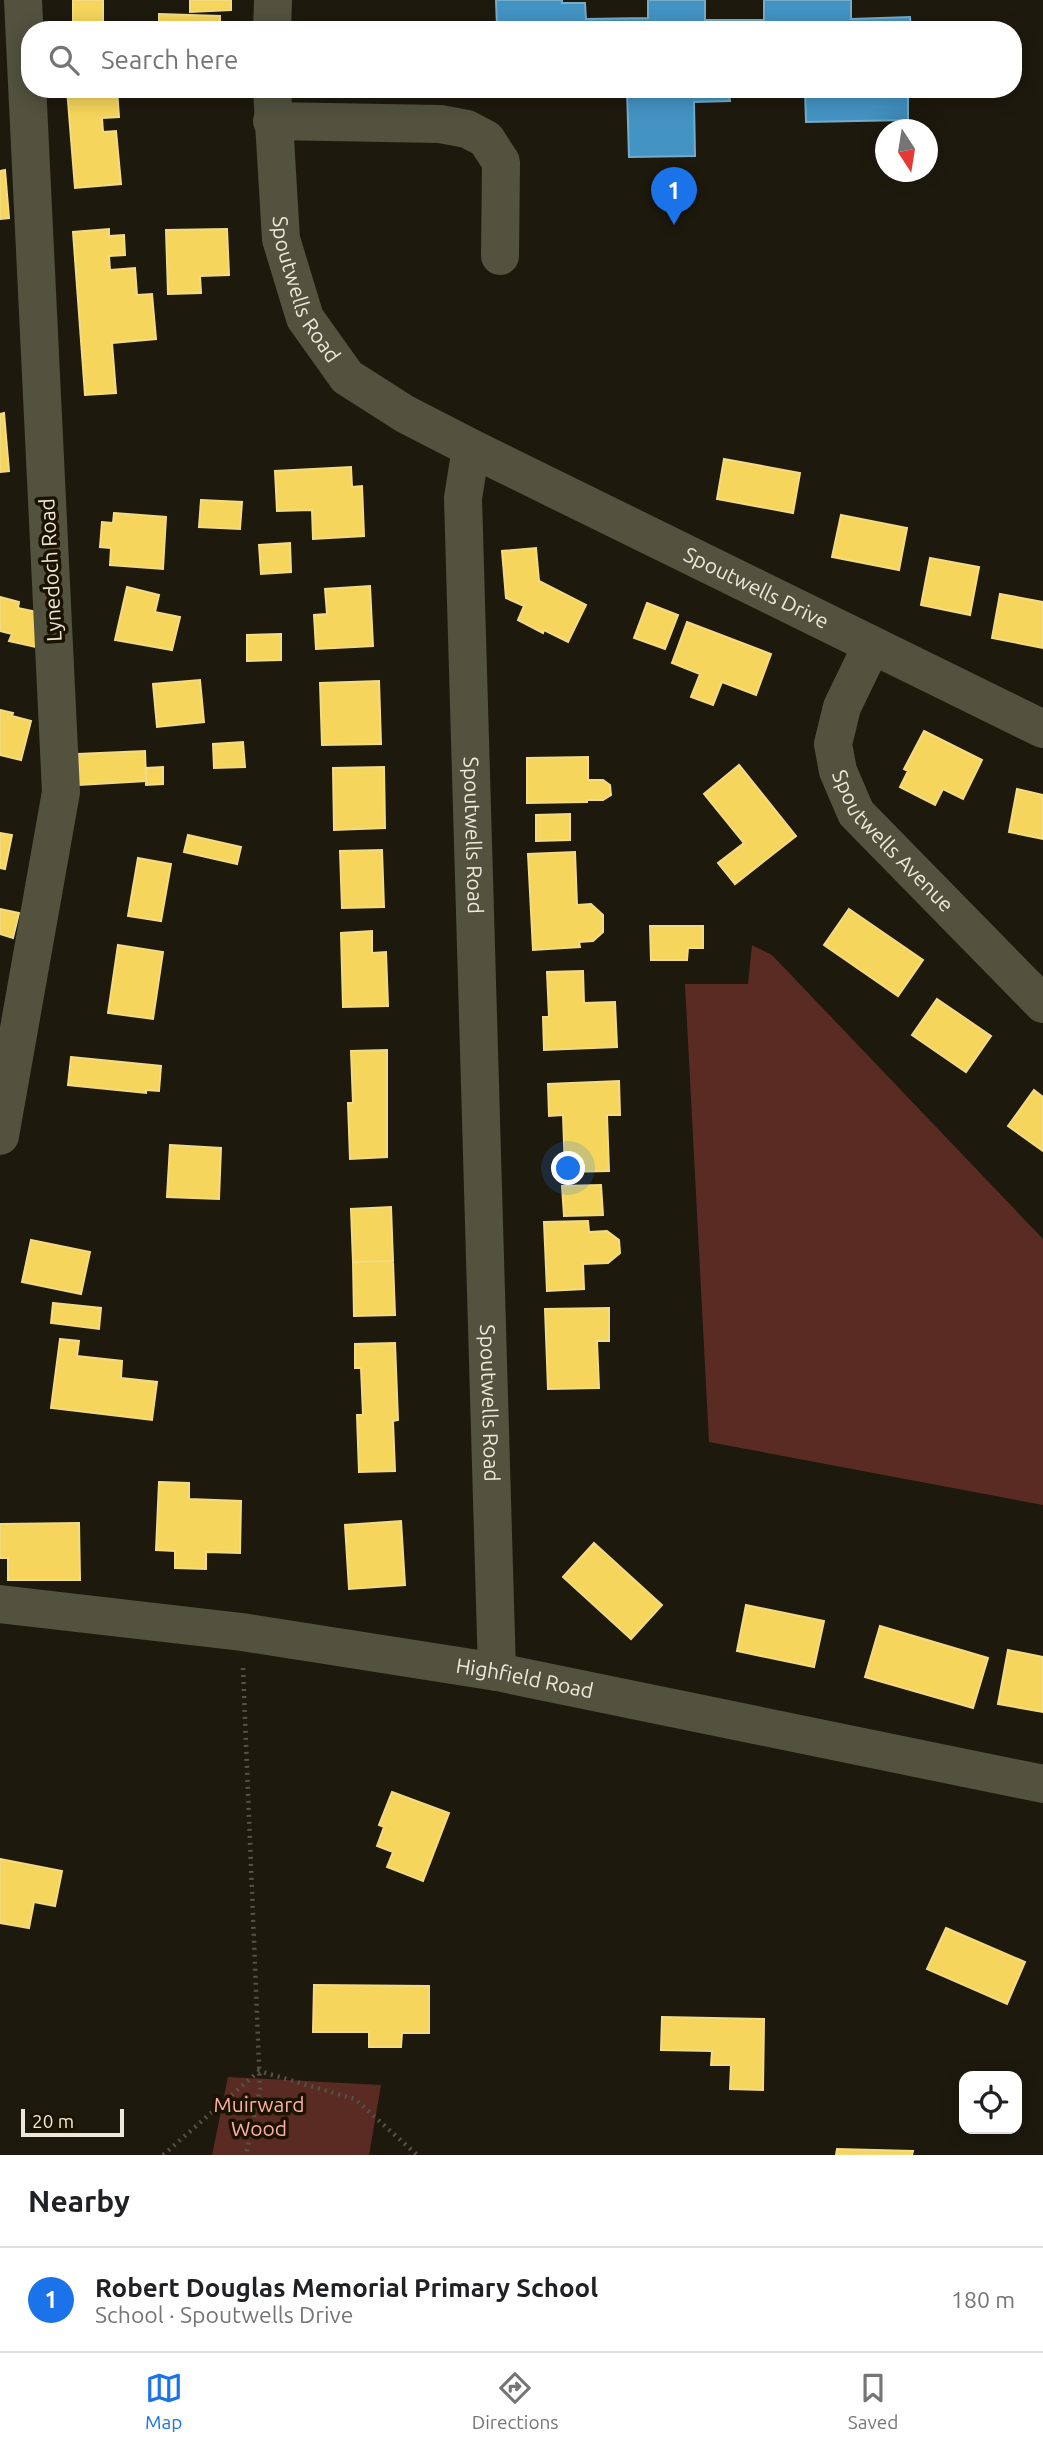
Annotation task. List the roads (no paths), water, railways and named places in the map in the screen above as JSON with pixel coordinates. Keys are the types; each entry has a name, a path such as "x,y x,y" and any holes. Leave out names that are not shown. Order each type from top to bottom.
{"street":[{"name":"Lynedoch Road","path":"0,1136 61,792 14,78 23,0"},
{"path":"272,0 272,21"},
{"path":"272,105 440,124 467,130 486,139 501,162 500,256"},
{"name":"Spoutwells Road","path":"272,105 281,239 305,318 347,377 405,414 471,448 463,498 497,1672"},
{"name":"Spoutwells Drive","path":"471,448 871,647 1043,729"},
{"name":"Spoutwells Avenue","path":"871,647 842,707 833,744 838,771 856,813 1043,1004"},
{"name":"Highfield Road","path":"0,1604 242,1632 497,1672 1043,1784"}],"place":[{"name":"Robert Douglas Memorial Primary School","path":"674,225"}],"park label":[{"name":"Muirward Wood","path":"259,2117"}]}
